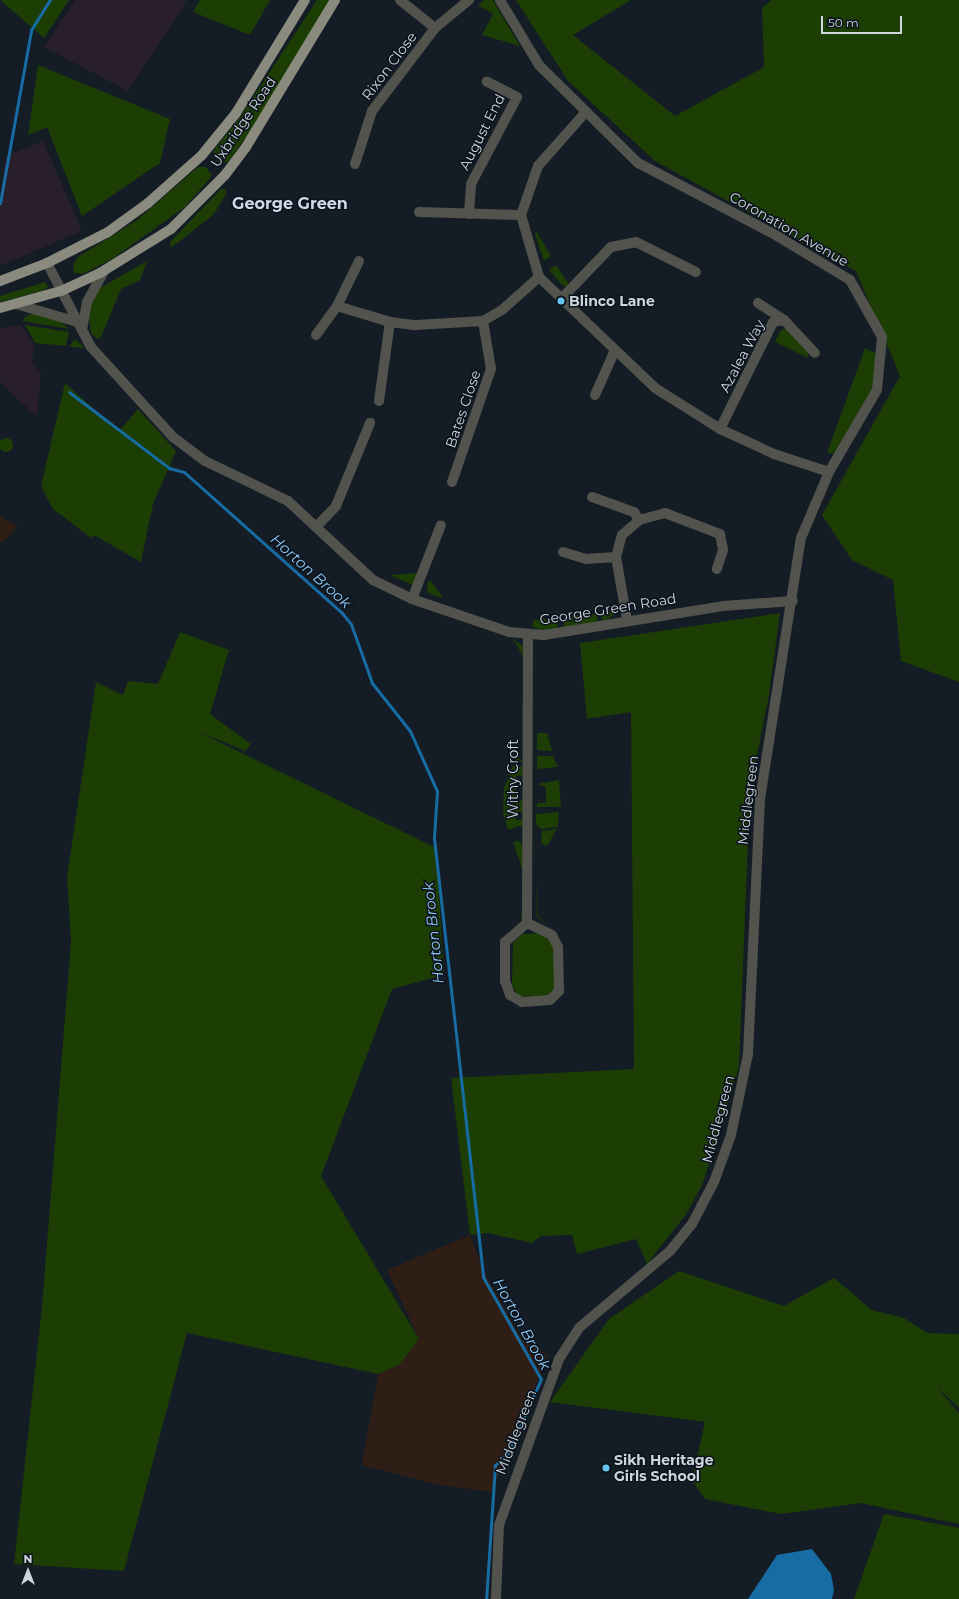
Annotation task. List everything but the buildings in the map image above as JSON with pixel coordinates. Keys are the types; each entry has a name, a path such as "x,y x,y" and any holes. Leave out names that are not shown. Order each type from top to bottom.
{"main road":[{"name":"Uxbridge Road","path":"0,281 47,263 108,232 148,203 202,155 236,113 305,0"},
{"name":"Uxbridge Road","path":"0,308 61,291 104,271 171,228 225,175 335,0"}],"street":[{"path":"400,0 436,28"},
{"name":"Rixon Close","path":"355,164 372,111 436,28 469,0"},
{"name":"Coronation Avenue","path":"500,0 539,65 584,114 638,163 772,232 850,280 882,337 881,365 877,390 829,472 801,538 793,602"},
{"name":"August End","path":"469,214 471,184 517,97 487,82"},
{"path":"584,114 538,166 521,215 539,277 563,297 655,388 720,429 774,454 829,472"},
{"path":"419,212 521,215"},
{"path":"563,297 611,247 636,242 696,272"},
{"path":"316,335 337,306 359,261"},
{"name":"George Green Road","path":"47,263 91,347 173,437 204,461 288,501 373,580 412,599 509,632 528,634 579,630 627,620 723,606 793,602"},
{"path":"16,304 79,326 87,302 104,271"},
{"path":"337,306 390,322 452,324 483,321 502,310 539,277"},
{"path":"758,303 784,320"},
{"name":"Azalea Way","path":"720,429 773,322 784,320 815,353"},
{"name":"Bates Close","path":"452,482 491,369 483,321"},
{"path":"379,401 390,322"},
{"path":"595,395 615,350"},
{"path":"316,527 336,506 370,423"},
{"path":"592,497 634,512 639,520"},
{"path":"627,620 616,557 622,535 639,520 665,513 720,534 724,550 717,569"},
{"path":"412,599 441,525"},
{"path":"563,552 586,559 616,557"},
{"name":"Middlegreen","path":"496,1599 499,1525 559,1359 580,1327 670,1251 692,1224 714,1182 731,1135 748,1054 760,799 793,602"},
{"name":"Withy Croft","path":"527,923 528,634"},
{"path":"527,923 552,935 558,947 559,991 550,1000 522,1002 510,995 505,980 506,942 527,923"}],"shaded area":[{"path":"75,0 187,0 128,91 44,47"},
{"path":"43,141 82,231 0,266 0,198 6,156"},
{"path":"21,325 34,344 32,364 41,373 37,417 0,382 0,328"},
{"path":"0,516 18,526 3,543 0,542"},
{"path":"470,1235 485,1274 523,1341 548,1355 491,1492 435,1484 362,1465 378,1374 399,1365 419,1339 387,1270"}],"green space":[{"path":"0,0 69,0 44,38"},
{"path":"200,0 270,0 250,35 193,12"},
{"path":"317,0 331,0 257,122 228,162 219,163 213,153 216,147 238,120"},
{"path":"485,0 493,0 520,46 482,35 493,14 478,5"},
{"path":"516,0 631,0 573,35 675,116 764,67 762,8 771,0 959,0 959,682 901,661 893,580 852,560 822,515 900,376 856,271 655,161 568,81"},
{"path":"38,65 170,119 160,163 82,216 47,127 28,135"},
{"path":"198,167 206,167 212,176 185,207 112,259 83,274 74,273 73,265 78,257 137,220"},
{"path":"221,189 225,189 227,193 214,214 171,248 170,242"},
{"path":"536,231 551,256 544,261 535,234"},
{"path":"147,261 140,280 121,289 101,337 97,339 91,333 88,311 100,288"},
{"path":"556,265 570,286 563,286 549,270"},
{"path":"45,282 48,287 42,291 0,302 0,296"},
{"path":"37,313 57,319 69,329 22,321 27,315"},
{"path":"25,325 69,332 66,346 35,343"},
{"path":"786,329 808,352 808,358 775,342 781,330"},
{"path":"75,339 85,348 69,347"},
{"path":"865,348 877,354 875,386 838,454 827,453"},
{"path":"65,383 119,431 138,409 176,451 153,504 141,562 94,535 91,538 53,509 41,486"},
{"path":"3,438 9,438 13,442 13,448 9,452 3,452 -1,448 -1,442"},
{"path":"419,573 413,585 390,575"},
{"path":"428,580 431,581 444,599 427,592"},
{"path":"615,609 622,610 603,622 600,613"},
{"path":"780,613 769,695 750,790 739,1067 703,1183 687,1213 647,1264 636,1239 577,1254 572,1235 541,1236 532,1243 488,1233 470,1235 451,1078 634,1069 631,712 587,719 580,643"},
{"path":"597,614 597,624 563,628 566,616"},
{"path":"561,618 556,628 541,630 532,626 534,620"},
{"path":"180,632 229,650 210,714 251,744 245,751 199,732 436,848 444,975 392,989 321,1176 419,1339 399,1365 378,1374 187,1333 124,1571 14,1564 42,1306 71,942 67,877 96,682 123,695 128,681 158,684"},
{"path":"513,639 527,649 526,661"},
{"path":"537,733 547,733 552,751 537,750"},
{"path":"537,756 553,756 558,767 537,769"},
{"path":"516,758 526,761 517,762 517,766 526,767 526,775 516,776 516,800 527,801 526,812 516,812 516,820 526,820 526,824 508,830 503,812 504,788"},
{"path":"559,780 561,807 537,807 537,803 546,803 546,787 537,784"},
{"path":"559,812 558,827 541,829 536,824 536,814"},
{"path":"557,829 547,846 541,844 542,831"},
{"path":"519,841 526,850 526,914 521,925 524,874 513,842"},
{"path":"536,874 538,916 548,925 537,917"},
{"path":"543,933 556,947 554,992 546,997 519,996 512,986 513,943 522,934"},
{"path":"679,1271 784,1306 834,1278 872,1310 904,1318 927,1333 959,1334 959,1408 937,1387 959,1413 959,1524 861,1503 781,1514 705,1499 692,1480 705,1422 550,1402 609,1319"},
{"path":"884,1514 959,1528 959,1599 854,1599"}],"water":[{"path":"812,1549 831,1574 834,1590 832,1599 748,1599 777,1555"}],"waterway":[{"name":"Horton Brook","path":"0,203 31,30 50,0"},
{"name":"Horton Brook","path":"69,392 169,468 184,472 342,613 351,624 372,683 410,731 437,791 434,838 483,1277 541,1379 508,1453 495,1465 486,1599"}],"place":[{"name":"Blinco Lane","path":"561,301"},
{"name":"Sikh Heritage Girls School","path":"606,1468"}],"district":[{"name":"George Green","path":"290,204"}]}
